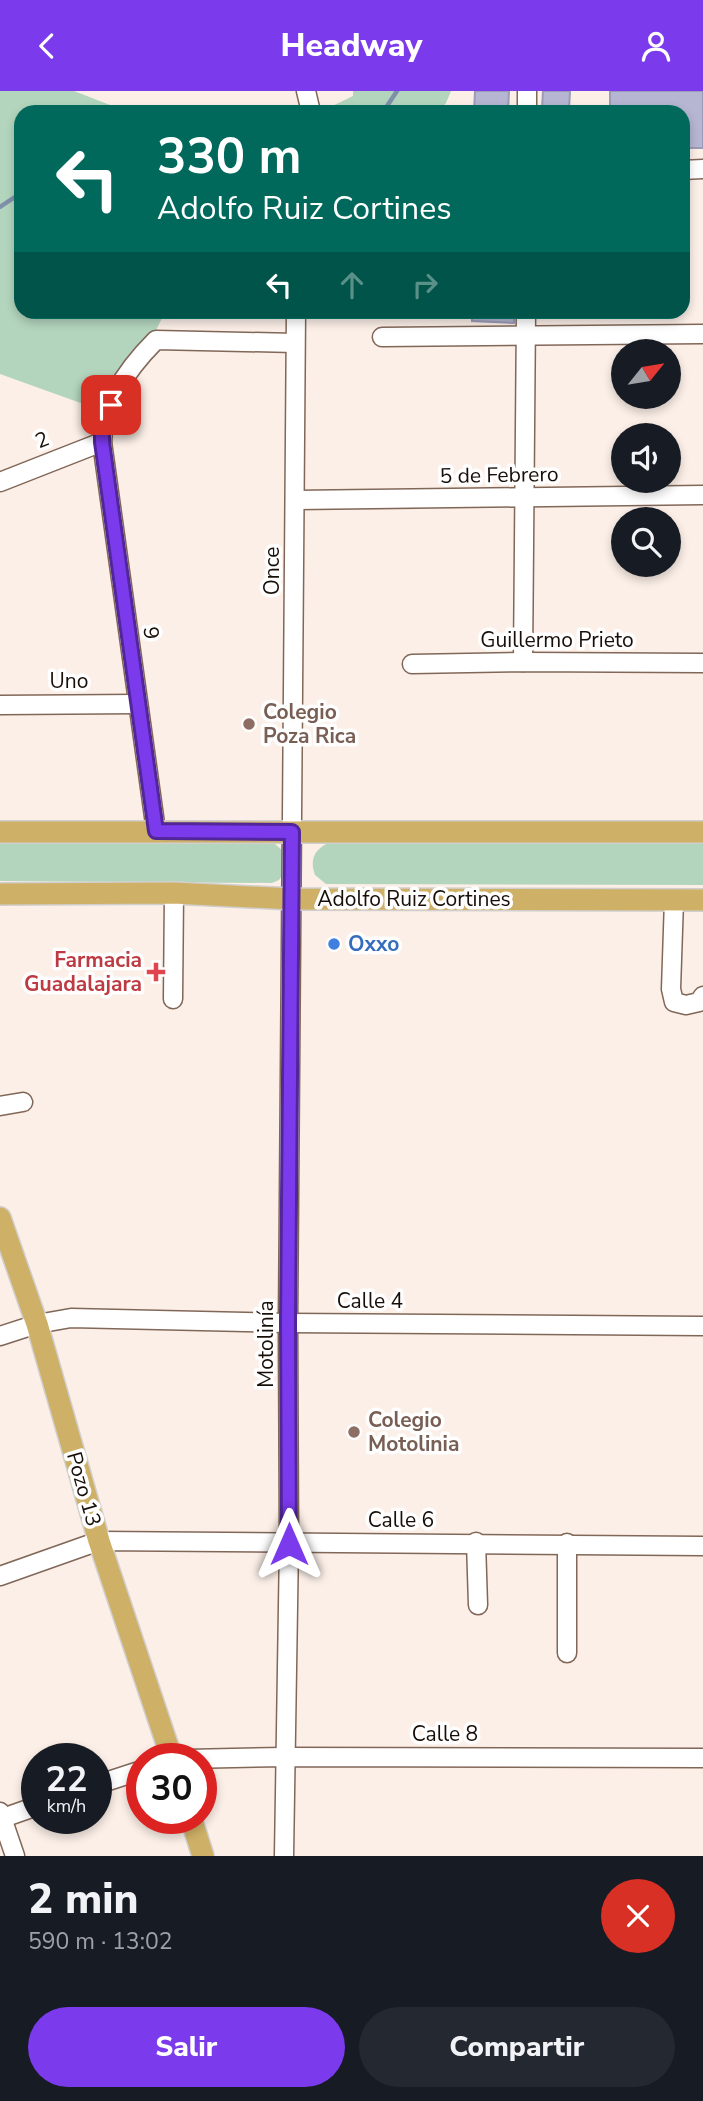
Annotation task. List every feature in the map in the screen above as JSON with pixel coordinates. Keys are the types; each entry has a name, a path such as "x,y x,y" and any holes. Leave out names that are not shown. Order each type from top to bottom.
{"main road":[{"path":"0,832 703,832"},
{"name":"Adolfo Ruiz Cortines","path":"0,894 174,893 292,899 703,900"},
{"name":"Pozo 13","path":"0,1218 37,1324 99,1541 167,1743"},
{"path":"196,1834 203,1856"}],"street":[{"name":"Once","path":"292,832 296,319"},
{"path":"523,662 526,319"},
{"path":"382,337 703,334"},
{"name":"9","path":"156,831 102,442 102,422 129,369 156,340 295,343"},
{"name":"2","path":"0,482 102,442"},
{"name":"5 de Febrero","path":"295,500 703,495"},
{"name":"Guillermo Prieto","path":"412,664 703,663"},
{"name":"Uno","path":"0,705 138,703"},
{"name":"Motolinía","path":"284,1856 289,1544 292,832"},
{"path":"173,999 174,893"},
{"path":"674,900 671,979 674,1002 690,1004 699,1002 703,996"},
{"path":"0,1106 23,1103"},
{"name":"Calle 4","path":"0,1336 37,1324 71,1318 288,1323 703,1326"},
{"path":"0,1576 99,1541"},
{"name":"Calle 6","path":"99,1541 289,1544 476,1542 703,1546"},
{"path":"476,1542 478,1605"},
{"path":"567,1543 567,1653"},
{"name":"Calle 8","path":"217,1758 703,1758"},
{"path":"15,1856 1,1816 21,1810"}],"green space":[{"path":"0,91 74,91 110,105 14,105 14,319 162,319 121,401 89,406 0,374"},
{"path":"353,91 451,91 444,105 334,105 353,96"},
{"path":"331,842 703,844 703,885 326,884 315,875 313,859 321,847"},
{"path":"0,844 275,844 284,852 286,870 279,880 272,883 0,881"}],"building":[{"path":"475,91 509,91 508,105 474,105"},
{"path":"543,91 570,91 569,105 542,105"},
{"path":"610,91 703,91 703,148 690,148 690,105 610,105"},
{"path":"514,319 514,323 472,321"}],"waterway":[{"path":"388,105 397,91"},
{"path":"0,207 14,198"}],"place":[{"name":"Colegio Poza Rica","path":"249,724"},
{"name":"Oxxo","path":"334,944"},
{"name":"Farmacia Guadalajara","path":"156,972"},
{"name":"Colegio Motolinia","path":"354,1432"}],"route":[{"path":"111,405 102,422 102,442 156,831 292,832 289,1544"}]}
